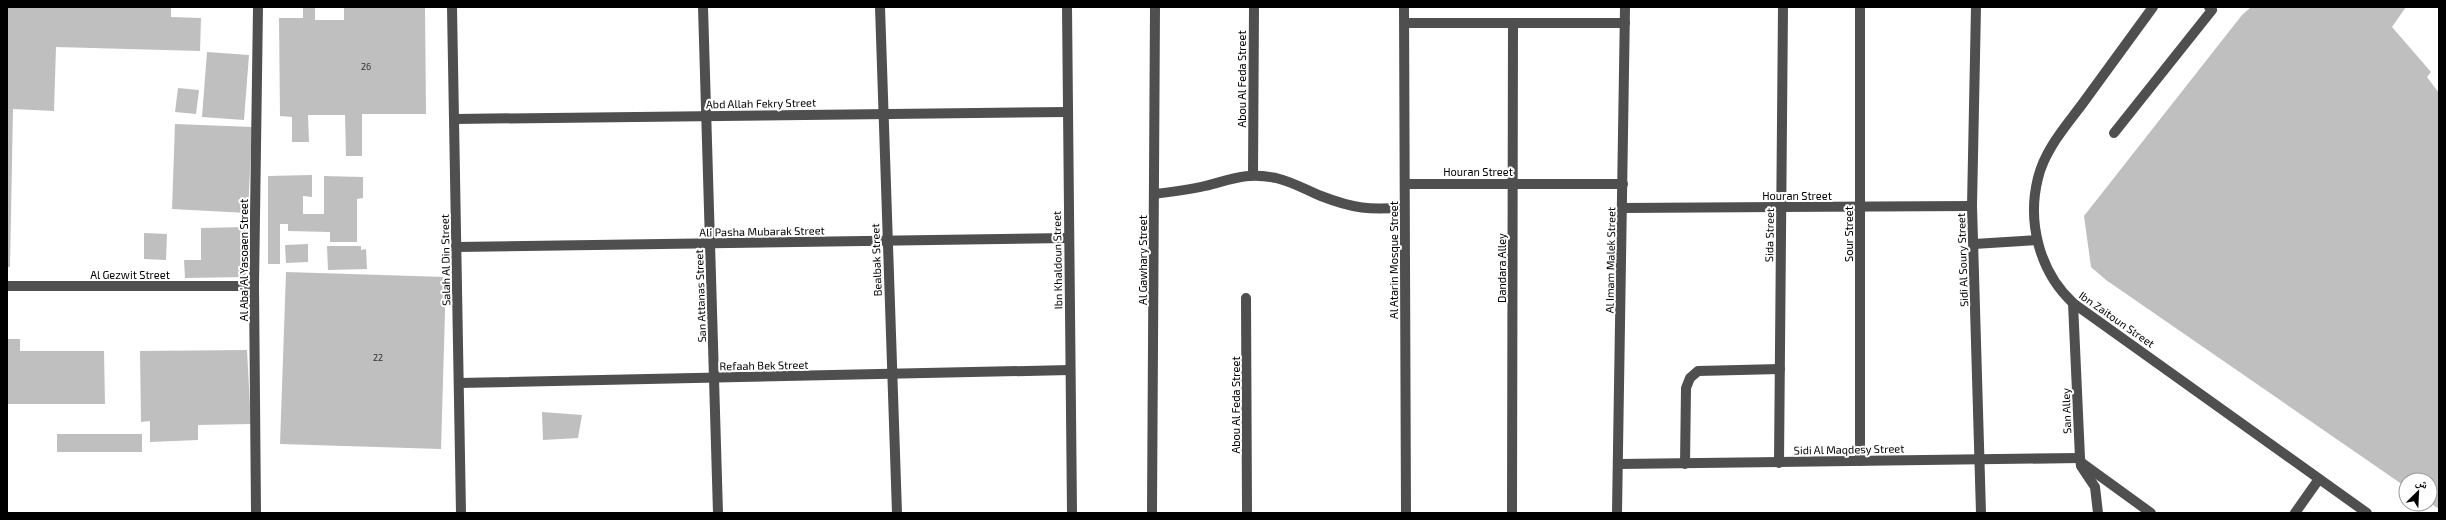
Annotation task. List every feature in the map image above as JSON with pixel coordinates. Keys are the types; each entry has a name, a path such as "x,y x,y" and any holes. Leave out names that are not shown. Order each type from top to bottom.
{"street":[{"name":"Al Aba' Al Yasoaen Street","path":"256,513 254,286 258,7"},
{"name":"Salah Al Din Street","path":"452,7 461,513"},
{"name":"San Attanas Street","path":"703,7 718,513"},
{"name":"Bealbak Street","path":"880,7 897,513"},
{"name":"Ibn Khaldoun Street","path":"1067,7 1068,238 1072,513"},
{"name":"Al Gawhary Street","path":"1152,513 1155,7"},
{"name":"Abou Al Feda Street","path":"1253,175 1254,7"},
{"name":"Al Atarin Mosque Street","path":"1404,7 1406,513"},
{"name":"Al Imam Malek Street","path":"1617,513 1619,464 1625,7"},
{"name":"Sida Street","path":"1780,463 1783,7"},
{"name":"Sour Street","path":"1860,7 1860,461"},
{"name":"Sidi Al Soury Street","path":"1976,7 1972,206 1981,513"},
{"name":"Ibn Zaitoun Street","path":"2153,7 2050,148 2038,177 2034,200 2037,240 2047,268 2064,294 2073,303 2367,513"},
{"path":"2114,133 2212,10 2209,7"},
{"path":"1404,23 1625,23"},
{"name":"Dandara Alley","path":"1512,513 1513,23"},
{"name":"Abd Allah Fekry Street","path":"455,119 1068,112"},
{"path":"1154,194 1200,187 1237,176 1253,175 1276,178 1299,184 1320,196 1347,205 1375,210 1404,207"},
{"name":"Houran Street","path":"1405,184 1623,184"},
{"name":"Houran Street","path":"1622,208 1972,206"},
{"name":"Ali Pasha Mubarak Street","path":"456,247 1068,238"},
{"path":"1974,244 2037,240"},
{"name":"Al Gezwit Street","path":"7,286 254,286"},
{"name":"Abou Al Feda Street","path":"1246,298 1247,513"},
{"name":"San Alley","path":"2073,303 2080,460 2095,487 2098,513"},
{"path":"1685,464 1686,388 1690,378 1698,371 1780,369"},
{"name":"Refaah Bek Street","path":"459,383 1070,370"},
{"path":"2080,460 2151,513"},
{"name":"Sidi Al Maqdesy Street","path":"1619,464 2080,460"},
{"path":"2295,513 2319,479"}],"building":[{"path":"7,7 171,7 171,17 201,18 200,51 56,47 54,111 13,109 10,267 7,267"},
{"path":"303,7 315,7 315,20 344,20 344,7 425,7 426,114 362,114 362,156 346,156 345,115 308,115 309,142 292,142 292,117 280,116 279,18 303,18"},
{"path":"2251,7 2406,7 2392,27 2431,72 2427,77 2439,93 2439,509 2438,472 2398,472 2398,481 2106,280 2091,267 2084,216 2242,15"},
{"path":"207,52 249,55 244,120 202,117"},
{"path":"178,88 199,90 196,114 175,112"},
{"path":"175,124 252,127 248,213 172,209"},
{"path":"312,175 312,197 303,196 303,214 324,214 324,176 363,177 363,198 357,199 357,242 330,242 330,232 288,231 288,224 280,224 280,264 268,264 268,176"},
{"path":"245,227 246,277 185,278 184,260 201,260 201,228"},
{"path":"144,233 167,234 166,260 144,259"},
{"path":"308,244 308,262 286,263 285,245"},
{"path":"327,246 361,246 361,250 366,249 367,269 328,270"},
{"path":"286,272 446,277 441,449 280,444"},
{"path":"7,339 20,339 20,351 104,351 105,404 7,404"},
{"path":"247,350 251,424 198,425 198,440 150,442 150,421 141,422 140,351"},
{"path":"542,412 582,415 578,438 543,440"},
{"path":"57,434 142,434 142,452 57,452"}]}
